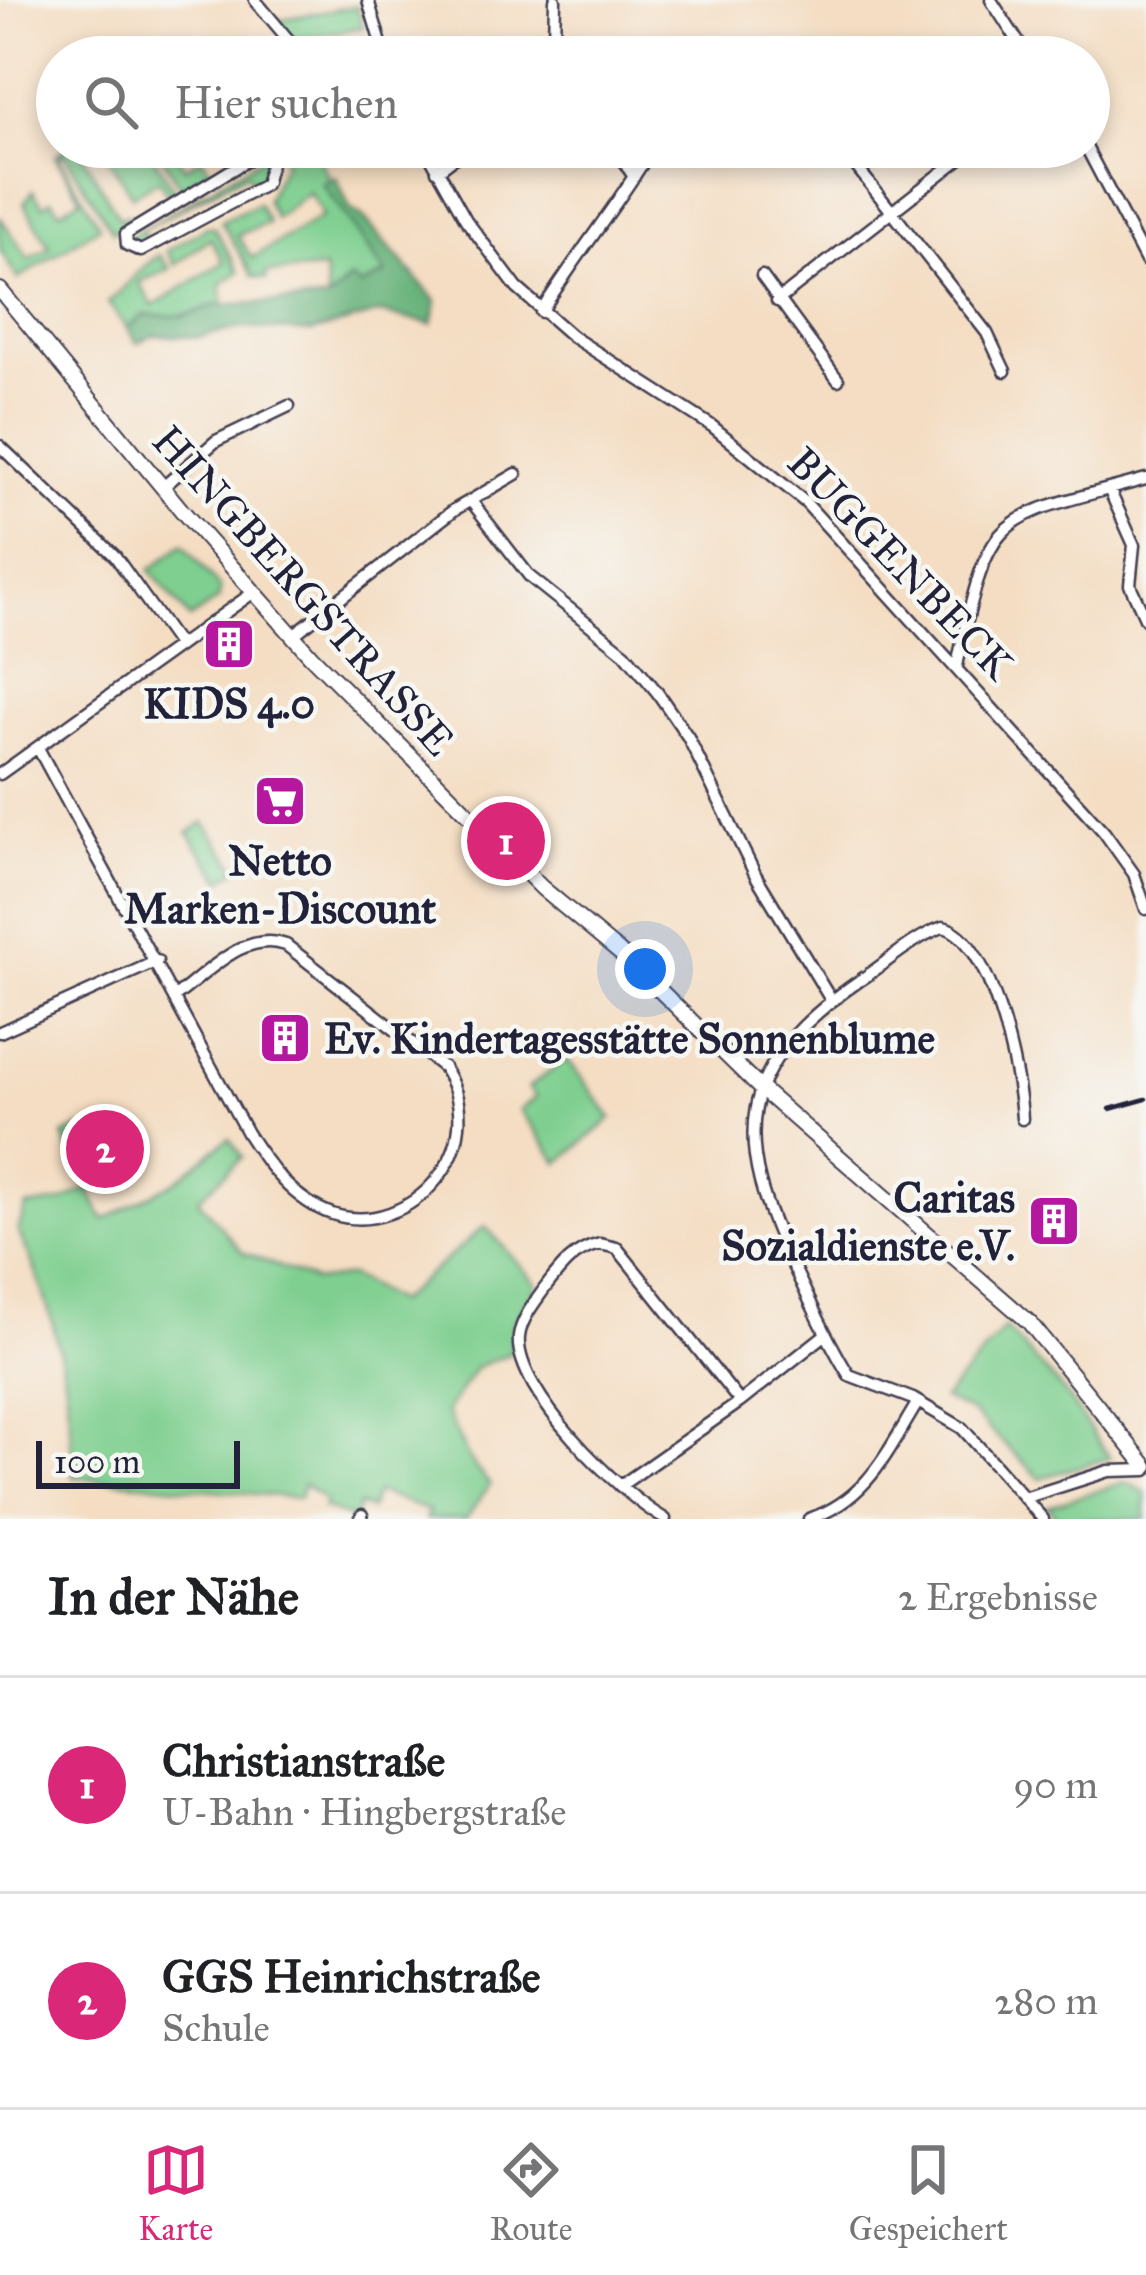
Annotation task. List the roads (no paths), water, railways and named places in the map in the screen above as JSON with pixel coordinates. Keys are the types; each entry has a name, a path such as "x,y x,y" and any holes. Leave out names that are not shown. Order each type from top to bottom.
{"street":[{"path":"255,0 285,36"},
{"path":"368,0 379,36"},
{"path":"554,36 555,0"},
{"path":"991,0 1014,36"},
{"path":"237,168 126,234 127,245 140,251 265,185 268,168"},
{"name":"BUGGENBECK","path":"436,168 491,256 541,312 747,452 805,502 1120,852 1146,908"},
{"path":"437,171 441,168"},
{"path":"858,168 987,333 1005,371"},
{"path":"777,301 949,168"},
{"path":"1096,168 1146,262"},
{"path":"541,312 634,177"},
{"path":"761,275 838,380"},
{"name":"HINGBERGSTRASSE","path":"0,290 162,488 292,636 542,888 632,963 760,1088 1029,1322 1146,1468"},
{"path":"162,488 216,441 289,406"},
{"path":"0,446 115,556 179,646"},
{"path":"292,636 401,549 516,474"},
{"path":"957,666 971,601 991,543 1003,526 1038,506 1146,479"},
{"path":"1109,489 1134,544 1130,585 1146,620"},
{"path":"471,501 530,577 613,642 657,692 688,737 756,876 831,1000"},
{"path":"0,774 254,592"},
{"path":"38,748 247,1133 281,1179 331,1214 367,1220 415,1197 445,1168 463,1118 458,1092 443,1067 286,945 270,939 249,943 176,996"},
{"path":"1022,1119 1007,1030 971,951 950,927 936,928 831,1000 788,1040 760,1088 750,1129 776,1231 854,1380 918,1402 962,1428 1042,1519"},
{"path":"0,1032 157,961"},
{"path":"664,1519 620,1486 526,1370 518,1340 547,1285 583,1248 600,1244 628,1258 740,1402"},
{"path":"620,1486 740,1402 826,1334"},
{"path":"809,1519 836,1509 866,1487 918,1402"},
{"path":"1024,1498 1108,1471 1146,1468"}],"railway":[{"path":"1110,1109 1146,1099"}],"place":[{"name":"KIDS 4.0","path":"229,644"},
{"name":"Netto Marken-Discount","path":"280,801"},
{"name":"Christianstraße","path":"506,841"},
{"name":"Ev. Kindertagesstätte Sonnenblume","path":"285,1038"},
{"name":"GGS Heinrichstraße","path":"105,1149"},
{"name":"Caritas Sozialdienste e.V.","path":"1054,1221"}]}
